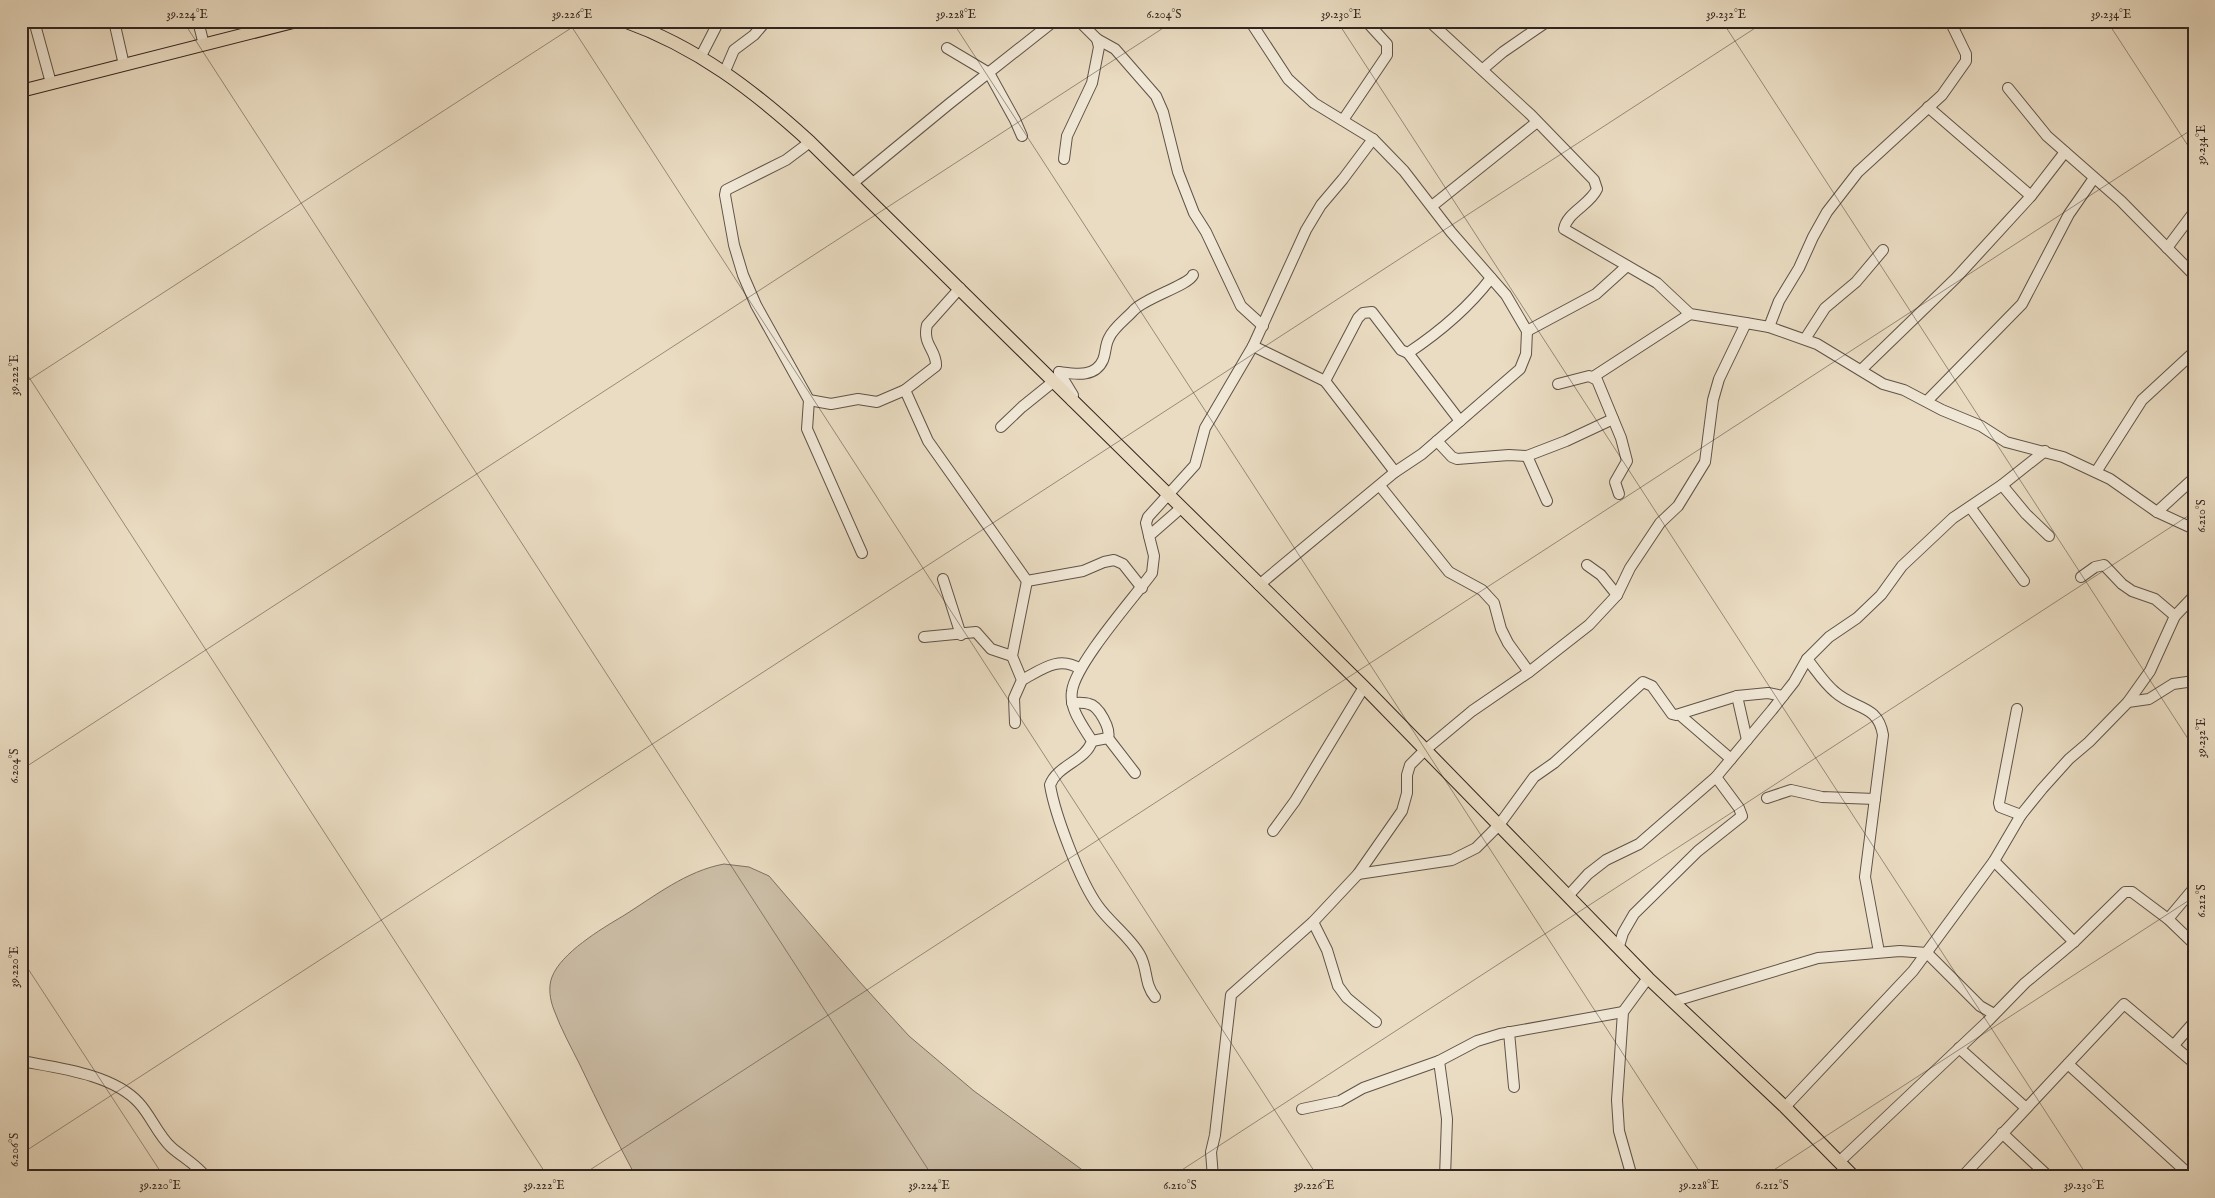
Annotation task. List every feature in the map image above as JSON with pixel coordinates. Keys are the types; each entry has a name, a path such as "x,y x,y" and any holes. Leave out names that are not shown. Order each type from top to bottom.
{"main road":[{"path":"21,91 204,45 279,23 297,21"},
{"path":"624,21 701,56 724,71 780,115 810,142 960,288 1258,585 1364,687 1424,751 1648,978 1676,1001 1840,1161 1854,1177"}],"street":[{"path":"34,21 51,84"},
{"path":"114,21 124,65"},
{"path":"198,21 204,45"},
{"path":"701,56 718,21"},
{"path":"724,71 734,50 754,35 766,21"},
{"path":"853,183 1054,21"},
{"path":"1079,21 1097,40 1115,49 1156,96 1163,112 1178,172 1190,205 1206,232 1241,306 1263,326"},
{"path":"1250,21 1288,79 1314,104 1373,139 1404,171 1451,232 1506,295 1527,331 1526,354 1520,369 1422,454 1396,472 1258,585"},
{"path":"1343,120 1387,55 1387,44 1366,21"},
{"path":"1429,21 1483,69 1594,180 1597,189 1593,197 1565,223 1564,229 1657,283 1690,314 1746,323 1805,339 1883,384 1904,390 1942,410 1981,426 2006,442 2064,457 2096,472 2110,479 2157,512 2194,529"},
{"path":"1483,69 1503,52 1548,21"},
{"path":"1769,328 1778,300 1800,268 1813,236 1828,212 1858,172 1942,95 1966,61 1966,54 1950,21"},
{"path":"1064,159 1067,136 1092,83 1099,47 1097,40"},
{"path":"947,48 989,73 1016,120 1022,136"},
{"path":"2008,88 2047,136 2121,201 2194,275"},
{"path":"1928,107 2030,196"},
{"path":"1432,206 1537,122"},
{"path":"1092,741 1074,711 1072,691 1080,669 1152,573 1154,556 1146,523 1148,517 1195,465 1205,428 1253,346 1306,230 1316,213 1373,139"},
{"path":"810,142 786,160 726,190 725,195 734,245 743,275 756,305 808,400 806,429 862,553"},
{"path":"1861,370 1956,278 2030,196 2064,152"},
{"path":"1927,401 2022,304 2069,214 2094,178"},
{"path":"2168,248 2194,212"},
{"path":"1805,339 1825,308 1856,282 1882,250"},
{"path":"1527,331 1596,294 1627,266"},
{"path":"1072,401 1073,395 1059,372 1084,375 1094,370 1103,361 1109,337 1135,308 1186,282 1193,275"},
{"path":"1408,353 1454,317 1478,294 1491,278"},
{"path":"808,400 831,404 858,399 876,402 905,390 936,366 937,359 927,345 925,333 927,325 960,288"},
{"path":"1325,381 1358,318 1363,313 1372,312 1401,350 1408,353 1460,421"},
{"path":"1593,377 1690,314"},
{"path":"1213,1177 1211,1152 1215,1135 1231,995 1313,922 1358,874 1402,811 1407,793 1407,774 1410,765 1472,711 1530,672 1589,625 1617,595 1630,568 1660,523 1678,506 1705,462 1713,400 1719,379 1746,323"},
{"path":"1253,346 1325,381 1396,472"},
{"path":"2096,472 2142,400 2194,352"},
{"path":"1558,384 1589,376 1597,380 1627,461 1616,482 1619,494"},
{"path":"1001,427 1053,382"},
{"path":"905,390 928,441 1028,581 1012,656 1022,680"},
{"path":"1437,441 1452,457 1457,459 1509,455 1527,456 1566,441 1613,419"},
{"path":"1568,896 1588,874 1606,860 1639,844 1716,777 1783,696 1807,659 1829,637 1857,618 1875,601 1902,566 1953,518 2002,485 2045,451"},
{"path":"1527,456 1547,501"},
{"path":"2157,512 2194,478"},
{"path":"2002,485 2026,514 2049,536"},
{"path":"1380,486 1450,572 1482,590 1494,603 1501,629 1508,643 1530,672"},
{"path":"1970,507 2024,581"},
{"path":"1149,536 1181,508"},
{"path":"1028,581 1083,571 1114,560 1123,564 1142,588"},
{"path":"1587,565 1607,582 1617,595"},
{"path":"2081,577 2095,567 2104,565 2122,584 2132,591 2155,599 2176,616"},
{"path":"943,579 961,635"},
{"path":"1785,1107 1927,953 1948,921 1994,861 2021,815 2064,764 2128,702 2150,671 2176,616 2194,596"},
{"path":"924,637 961,635 976,632 991,649 1012,656"},
{"path":"1807,659 1833,691 1848,702 1864,708 1881,722 1883,735 1865,877 1879,952"},
{"path":"1014,723 1014,698 1022,680 1049,666 1062,663 1070,663 1080,669"},
{"path":"2128,702 2148,699 2173,684 2194,681"},
{"path":"1358,874 1452,860 1476,848 1499,825 1534,777 1554,763 1643,682 1652,686 1672,714 1680,715 1737,696 1768,693 1783,696"},
{"path":"1273,831 1295,801 1364,687"},
{"path":"1737,696 1746,740"},
{"path":"1072,703 1089,703 1094,706 1109,727 1108,738 1135,773"},
{"path":"2017,709 1998,803 2000,807 2021,815"},
{"path":"1680,715 1731,759"},
{"path":"1108,738 1092,741 1084,754 1067,765 1052,779 1050,785 1084,881 1098,905 1140,955 1149,990 1156,997"},
{"path":"1618,946 1634,914 1698,851 1742,816 1739,808 1716,777"},
{"path":"1767,798 1791,790 1822,797 1874,799"},
{"path":"1994,861 2074,942"},
{"path":"2168,919 2194,888"},
{"path":"1840,1161 2044,966 2074,942 2125,892 2129,891 2168,919 2194,944"},
{"path":"1313,922 1327,950 1338,986 1347,998 1376,1022"},
{"path":"1676,1001 1818,958 1900,951 1927,953 1980,1006 1994,1014"},
{"path":"1632,1177 1619,1131 1617,1100 1623,1012 1648,978"},
{"path":"1962,1177 2124,1004 2194,1063"},
{"path":"1302,1110 1340,1101 1363,1088 1440,1061 1476,1041 1509,1032 1623,1012"},
{"path":"2174,1045 2194,1022"},
{"path":"1509,1032 1514,1087"},
{"path":"1959,1048 2026,1108"},
{"path":"21,1061 83,1075 120,1086 138,1102 170,1146 206,1177"},
{"path":"1440,1061 1447,1119 1445,1177"},
{"path":"2068,1064 2192,1177"},
{"path":"2002,1133 2049,1177"}],"shaded area":[{"path":"724,864 749,867 769,876 858,980 909,1036 974,1091 1092,1177 636,1177 560,1024 551,998 552,977 564,959 593,935 684,878 710,867"}]}
